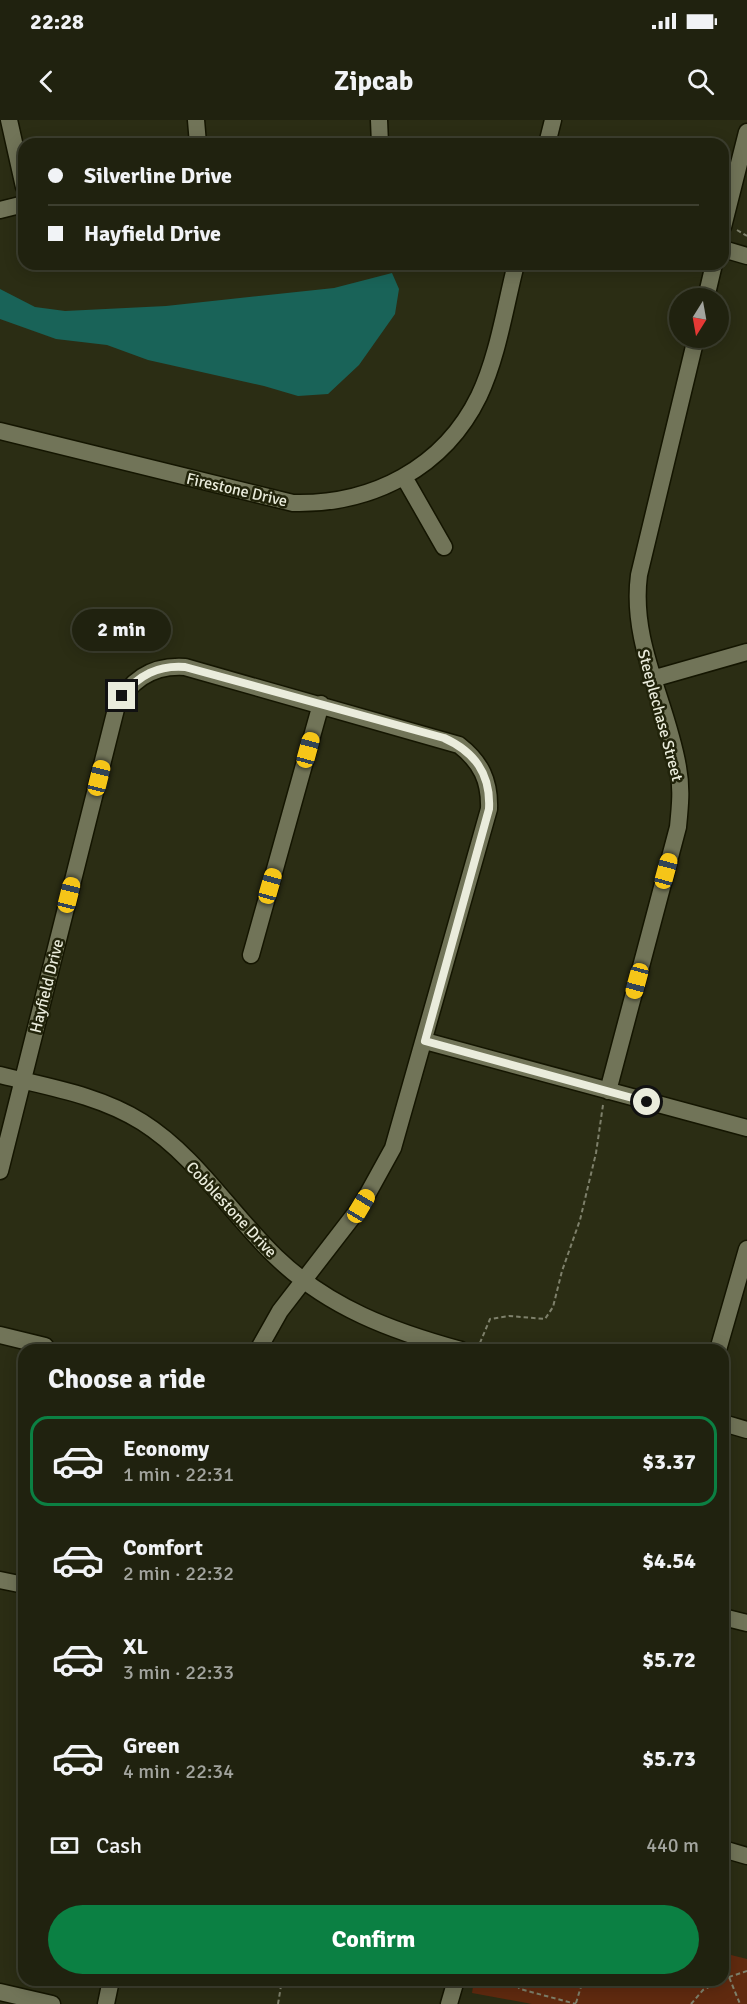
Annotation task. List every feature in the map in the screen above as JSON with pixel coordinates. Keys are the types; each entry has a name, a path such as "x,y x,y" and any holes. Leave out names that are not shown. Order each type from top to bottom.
{"street":[{"path":"9,120 18,160"},
{"path":"196,120 198,138"},
{"path":"379,120 380,138"},
{"path":"548,138 553,120"},
{"path":"729,203 747,132"},
{"path":"0,210 18,206"},
{"path":"729,251 747,256"},
{"name":"Firestone Drive","path":"0,431 293,503 338,502 390,487 427,462 453,437 479,395 488,374 514,270"},
{"path":"708,288 713,270"},
{"name":"Steeplechase Street","path":"608,1091 679,816 682,794 678,766 638,629 636,593 694,348"},
{"path":"404,477 444,547"},
{"path":"652,679 747,652"},
{"name":"Hayfield Drive","path":"0,1171 116,709 122,696 144,675 171,666 185,667 459,745 480,765 487,779 489,809 402,1122 378,1177 361,1206 280,1311 261,1344"},
{"path":"251,955 321,704"},
{"path":"425,1041 747,1128"},
{"name":"Cobblestone Drive","path":"0,1075 90,1098 142,1122 184,1157 276,1257 303,1281 358,1316 390,1329 441,1344"},
{"path":"720,1344 747,1249"},
{"path":"0,1335 37,1344"},
{"path":"729,1425 747,1430"},
{"path":"0,1580 18,1584"},
{"path":"729,1618 747,1623"},
{"path":"729,1852 747,1856"},
{"path":"106,2004 110,1986"},
{"path":"449,2004 454,1986"},
{"path":"0,1992 52,2004"}],"path":[{"path":"479,1344 489,1320 509,1316 545,1319 553,1306 582,1211 608,1091"},
{"path":"740,2004 729,1977 747,1971"},
{"path":"278,2004 281,1986"},
{"path":"517,1986 520,1989 576,2004 581,1986"},
{"path":"691,2004 704,1990 712,1986"}],"shaded area":[{"path":"729,1954 747,1959 747,2004 532,2004 472,1993 473,1986 729,1986"}],"water":[{"path":"392,273 399,289 395,314 359,365 328,394 298,396 148,360 107,345 56,339 0,319 0,289 35,307 65,311 166,306 334,288"}],"route":[{"path":"122,696 132,684 157,669 171,666 185,667 444,738 471,754 487,779 490,794 489,809 425,1041 647,1102"}]}
